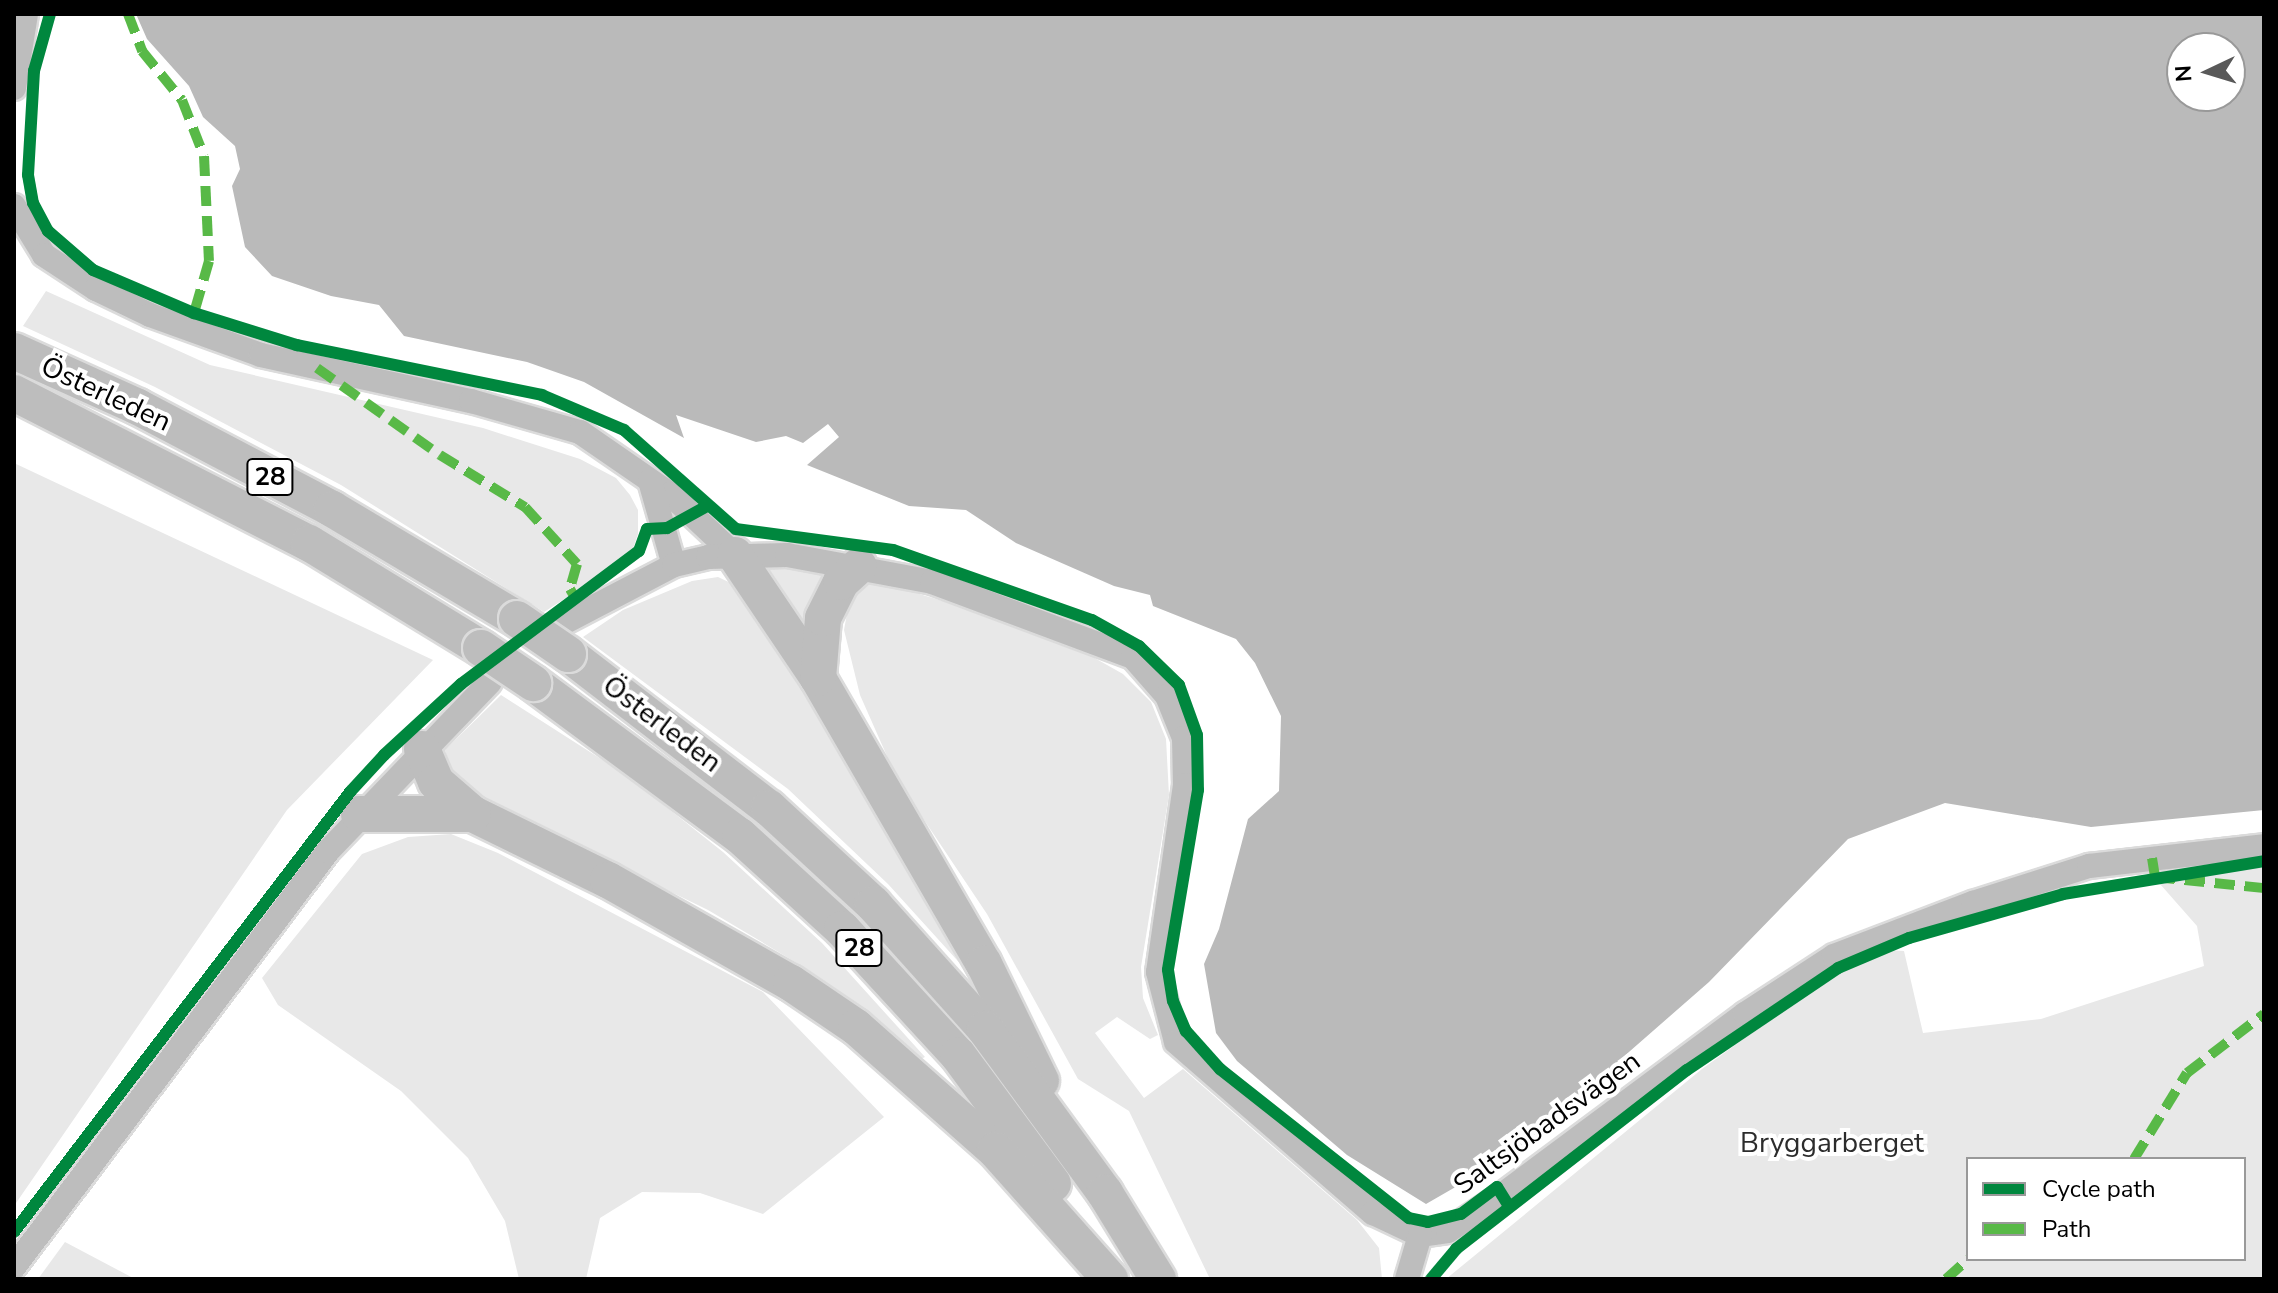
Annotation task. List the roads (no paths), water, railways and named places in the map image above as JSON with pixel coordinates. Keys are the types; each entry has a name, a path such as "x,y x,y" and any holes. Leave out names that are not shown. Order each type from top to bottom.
{"highway":[{"name":"Österleden","path":"14,351 138,407 332,509 517,619 565,638 769,808 873,904 985,1029 1068,1141 1158,1279"},
{"name":"Österleden","path":"14,393 309,543 485,665 533,683 740,836 842,929 958,1055 1112,1279"},
{"path":"735,555 818,678 984,964 1068,1141"},
{"path":"818,678 823,618 841,582 859,566"},
{"path":"422,749 436,782 473,814 608,880 791,983 856,1027 995,1150 1112,1279"},
{"path":"359,814 473,814"}],"street":[{"path":"14,88 26,14"},
{"path":"14,206 44,255 96,289 150,315 261,355 533,416 580,432 623,457 735,555"},
{"path":"650,481 674,565"},
{"path":"565,638 674,565 735,555 823,558 932,582 1084,635 1133,657 1167,696 1184,738 1185,785 1158,972 1176,1042 1373,1213 1420,1235 1407,1279"},
{"path":"14,1267 221,988 359,814 422,749 485,665"},
{"name":"Saltsjöbadsvägen","path":"1420,1235 1448,1231 1502,1195 1745,1014 1834,956 1973,903 2089,866 2264,846"}],"park label":[{"name":"Bryggarberget","path":"1832,1143"}]}
